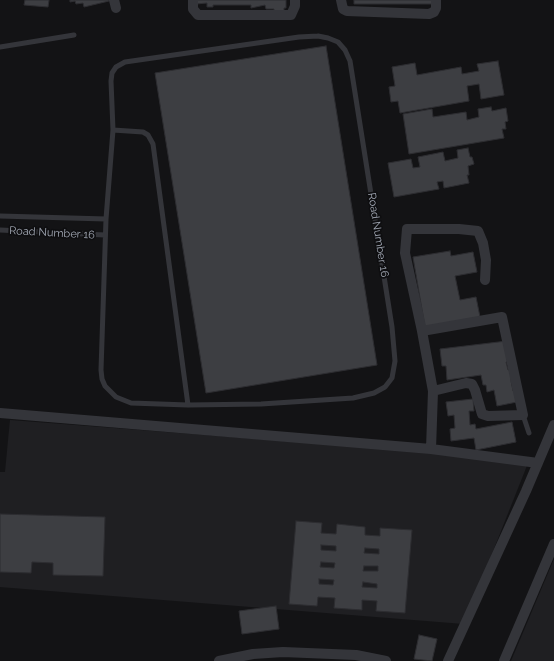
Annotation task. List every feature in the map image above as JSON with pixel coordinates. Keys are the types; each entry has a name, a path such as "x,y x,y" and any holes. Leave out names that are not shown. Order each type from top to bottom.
{"street":[{"path":"193,0 193,9 198,15 291,15 295,6 295,0"},
{"path":"342,0 343,9 347,11 429,14 434,12 436,8 436,0"},
{"path":"431,449 433,391 405,253 407,229 459,229 478,231 483,243 486,260 485,280"},
{"path":"422,331 502,317 523,415 488,416 482,414 472,384 466,383 433,391"},
{"path":"0,413 431,449 538,463"},
{"path":"448,661 554,425"},
{"path":"504,661 554,544"},
{"path":"219,661 253,654 283,652 356,655 386,661"}],"lane":[{"path":"0,47 74,35"},
{"name":"Road Number 16","path":"318,36 338,42 345,50 350,61 392,327 395,361 392,378 385,387 374,393 352,398 261,404 188,405 131,403 116,397 105,386 102,379 101,370 106,219 113,130 111,81 112,73 116,66 125,62 299,37 318,36"},
{"path":"113,130 143,132 148,135 153,144 188,405"},
{"path":"0,216 106,219"},
{"name":"Road Number 16","path":"0,230 105,235"},
{"path":"523,415 529,433"}],"shaded area":[{"path":"10,420 452,454 528,463 464,624 0,587 0,472 5,472"},
{"path":"554,559 554,661 511,661"}],"building":[{"path":"25,0 49,0 48,7 24,5"},
{"path":"70,0 109,1 84,7 83,3 76,4 75,1 70,2"},
{"path":"195,0 286,0 286,8 284,8 284,11 274,11 274,9 266,9 265,5 251,8 251,5 213,5 213,7 207,7 207,3 196,4"},
{"path":"354,0 433,0 433,4 354,4"},
{"path":"326,46 377,365 206,393 155,73"},
{"path":"498,61 504,95 481,99 479,84 467,86 469,101 400,113 398,101 391,102 389,87 395,86 392,67 415,63 417,75 461,67 462,74 479,71 477,64"},
{"path":"491,107 492,111 506,108 508,121 505,122 506,129 502,129 504,138 409,154 403,114 432,109 433,117 466,112 467,120 479,117 478,109"},
{"path":"468,148 470,157 472,157 474,164 468,166 469,175 467,175 469,183 444,188 443,181 437,182 439,189 394,197 388,163 411,159 413,168 420,167 418,157 443,152 445,161 458,158 457,150"},
{"path":"450,251 451,256 473,252 477,272 455,276 460,300 476,297 480,317 425,327 413,257"},
{"path":"507,341 511,361 506,362 508,370 511,370 511,381 517,402 497,406 494,390 487,392 486,385 483,385 481,375 447,380 446,366 442,366 440,349"},
{"path":"473,399 474,411 469,411 470,425 475,424 476,429 512,422 516,442 476,450 474,438 451,441 450,429 455,428 454,415 448,416 446,402"},
{"path":"0,514 105,517 103,576 53,575 53,563 32,562 31,573 0,572"},
{"path":"296,521 322,523 321,533 336,534 337,524 365,527 365,535 380,536 380,528 412,530 405,613 376,611 377,601 362,600 362,610 334,608 335,598 318,597 317,606 289,604","holes":["321,545 336,546 336,551 321,550","365,548 379,549 379,554 364,553","321,562 335,563 334,568 320,567","364,566 378,566 378,571 363,571","319,579 334,580 333,585 319,584","363,582 377,584 377,588 362,587"]},
{"path":"276,606 279,629 242,634 239,611"},
{"path":"419,635 437,639 432,661 414,659"}]}
